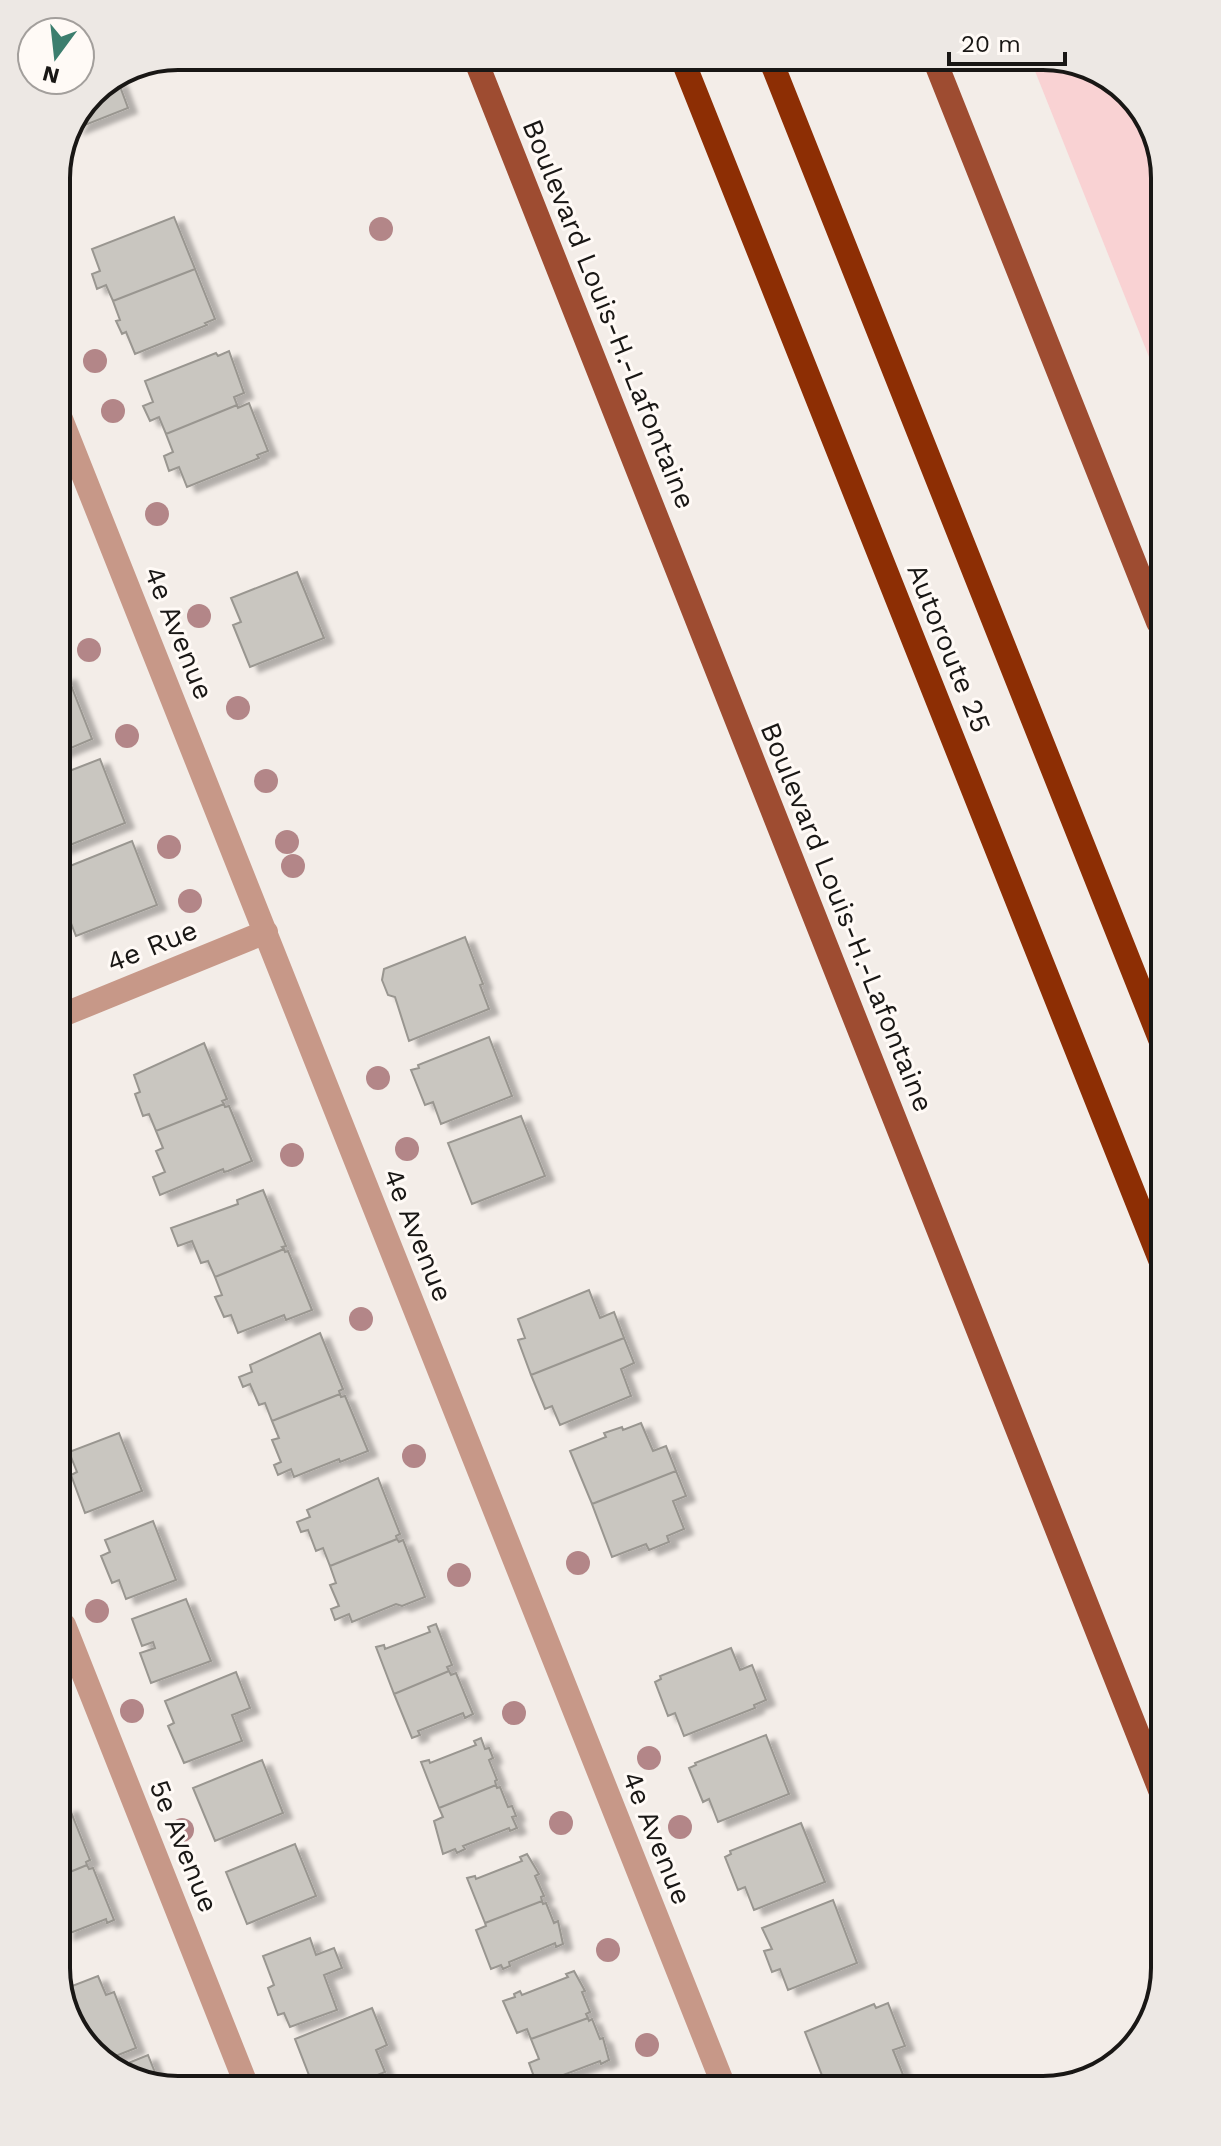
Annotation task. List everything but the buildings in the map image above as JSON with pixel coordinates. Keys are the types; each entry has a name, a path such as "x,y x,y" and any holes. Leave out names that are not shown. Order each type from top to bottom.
{"highway":[{"name":"Autoroute 25","path":"687,70 1151,1237"},
{"name":"Autoroute 25","path":"775,70 1151,1016"}],"main road":[{"name":"Boulevard Louis-H.-Lafontaine","path":"480,70 1151,1767"},
{"path":"939,70 1151,604"}],"street":[{"name":"4e Avenue","path":"70,442 720,2076"},
{"name":"4e Rue","path":"70,1012 266,932"},
{"name":"5e Avenue","path":"70,1640 243,2076"}],"shaded area":[{"path":"1035,70 1064,72 1091,81 1124,107 1140,130 1151,178 1151,362"}]}
